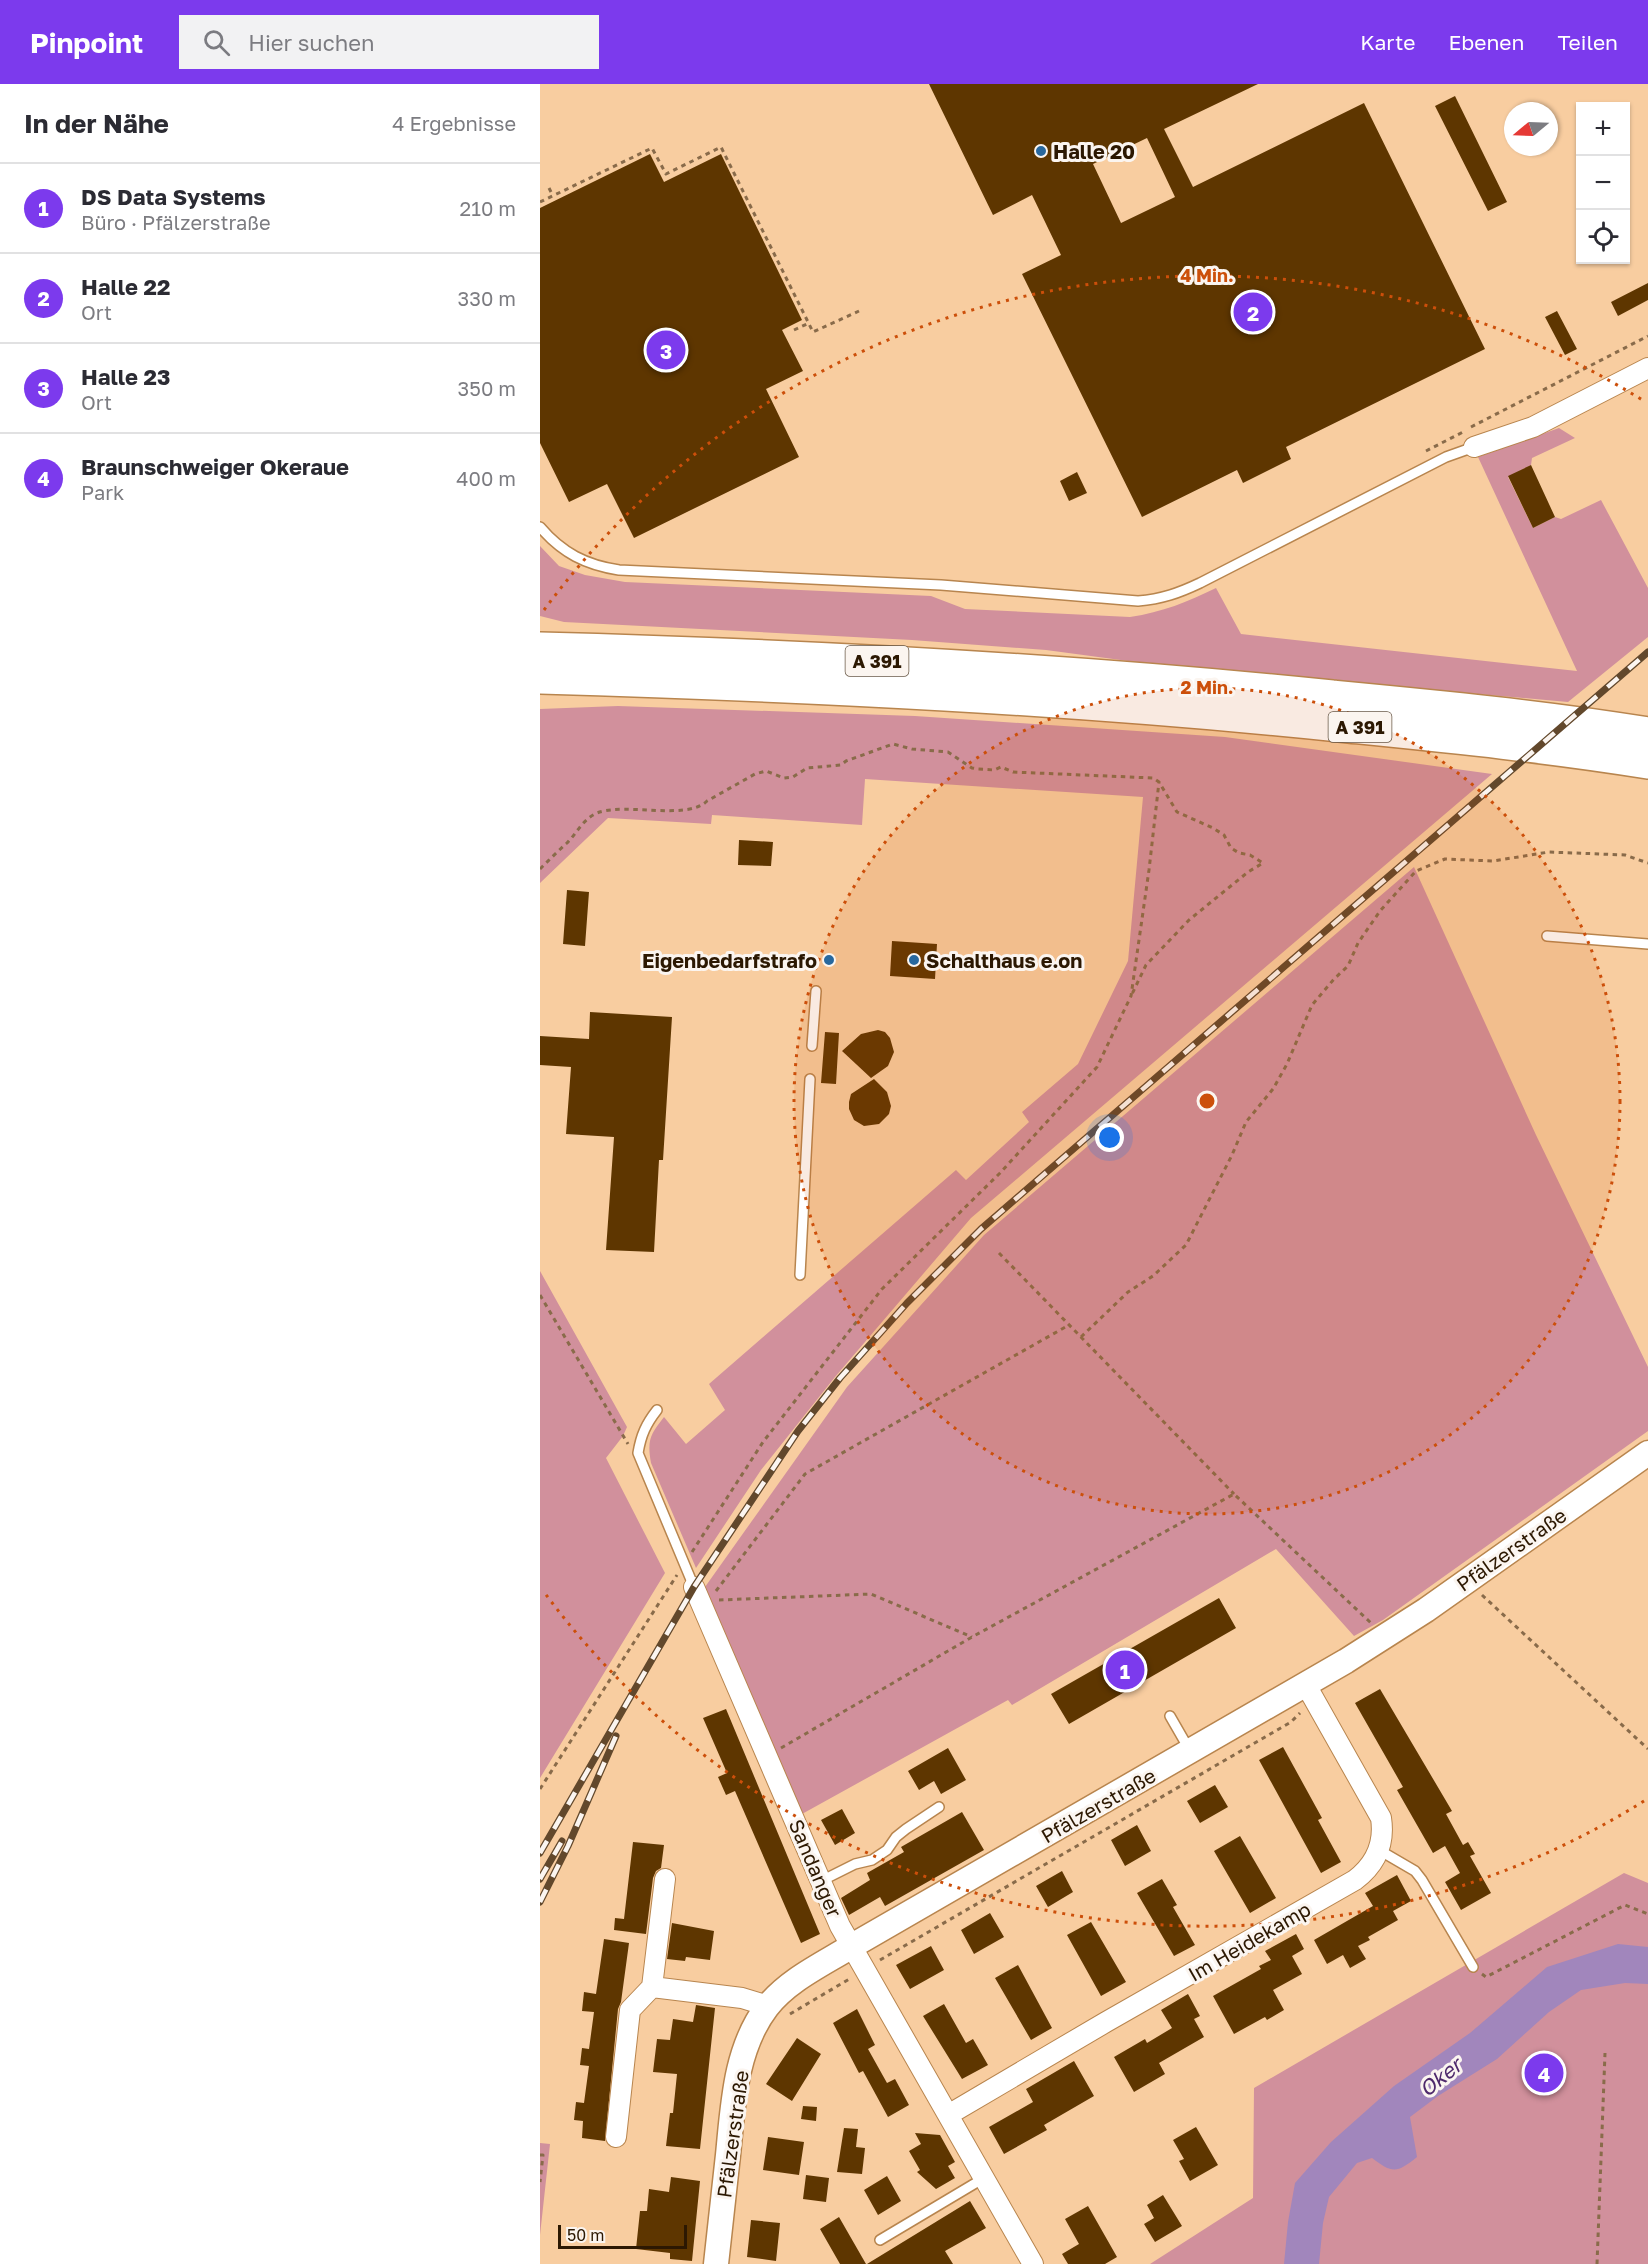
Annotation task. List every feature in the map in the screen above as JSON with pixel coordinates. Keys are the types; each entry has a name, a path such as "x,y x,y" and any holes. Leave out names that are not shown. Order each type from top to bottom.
{"highway":[{"path":"540,631 637,666"},
{"name":"A 391","path":"540,649 637,666 918,692 1225,713 1428,734 1648,762"},
{"name":"A 391","path":"540,677 637,666 914,663 1118,676 1416,705 1648,734"},
{"path":"540,690 637,666"}],"street":[{"path":"1474,447 1533,427 1648,368"},
{"name":"Pfälzerstraße","path":"716,2264 731,2124 742,2060 755,2024 779,2010 799,1979 852,1946 1190,1751 1310,1692 1385,1636 1648,1453"},
{"name":"Sandanger","path":"694,1587 821,1881 852,1946 1030,2263"},
{"path":"1310,1692 1379,1812 1383,1829 1379,1851"},
{"name":"Im Heidekamp","path":"948,2115 1088,2032 1355,1880 1371,1866 1379,1851"},
{"path":"616,2137 630,2010 652,1987 666,1879"},
{"path":"652,1987 741,1998 779,2010"}],"lane":[{"path":"540,527 558,546 576,558 590,564 619,570 941,585 1138,601 1177,594 1446,457 1474,447"},
{"path":"1547,936 1648,944"},
{"path":"812,1046 816,991"},
{"path":"800,1275 810,1079"},
{"path":"638,1453 640,1437 646,1423 657,1410"},
{"name":"Sandanger","path":"638,1453 694,1587"},
{"path":"1170,1716 1190,1751"},
{"path":"821,1881 855,1864 872,1860 887,1850 896,1837 906,1829 939,1808"},
{"path":"1379,1851 1414,1871 1422,1880 1473,1967"},
{"path":"880,2240 984,2178"}],"path":[{"path":"540,202 652,148 666,174 721,147 807,324 813,332 859,311"},
{"path":"549,188 553,196"},
{"path":"794,330 807,324"},
{"path":"540,869 567,843 584,821 596,813 613,809 682,810 701,807 706,801 755,774 766,771 784,778 793,777 807,768 841,765 846,761 893,744 912,749 948,752 972,768 978,769 994,770 1001,767 1013,772 1153,778 1159,782 1178,812 1198,823 1214,828 1224,835 1231,848 1263,863 1248,872 1189,920 1146,965 1097,1067 1000,1173 882,1289 763,1442 540,1789"},
{"path":"1131,996 1159,782"},
{"path":"1081,1337 1128,1292 1153,1276 1186,1245 1232,1155 1245,1122 1273,1089 1287,1064 1312,1005 1348,966 1358,943 1380,911 1416,871 1445,859 1493,861 1549,852 1625,855 1648,863"},
{"path":"999,1253 1234,1494 1385,1636"},
{"path":"540,1295 624,1441 638,1453"},
{"path":"972,1637 871,1594 710,1600 806,1474 1069,1325"},
{"path":"767,1756 972,1637 1234,1494"},
{"path":"1466,1581 1648,1749"},
{"path":"779,2010 865,1969 1291,1722 1310,1692"},
{"path":"1473,1967 1486,1977 1624,1905 1648,1914"},
{"path":"1597,2264 1605,2053"},
{"path":"540,2155 543,2155 540,2182"}],"shaded area":[{"path":"1559,428 1575,438 1532,458 1531,465 1508,477 1533,528 1555,517 1561,519 1601,500 1648,588 1648,637 1568,702 1173,667 1046,650 912,640 564,622 540,616 540,546 559,566 585,575 625,582 931,596 965,609 1130,617 1174,606 1216,588 1241,634 1577,671 1478,457"},
{"path":"618,706 915,716 1225,737 1492,774 971,1218 835,1377 761,1470 696,1568 651,1463 649,1449 653,1433 664,1417 686,1444 725,1410 709,1384 956,1170 966,1180 1029,1122 1022,1112 1078,1064 1128,961 1143,797 865,779 862,825 712,815 711,824 608,818 540,883 540,709"},
{"path":"1414,867 1536,1135 1648,1367 1648,1431 1383,1620 1354,1636 1276,1549 1012,1705 1008,1700 802,1814 705,1587 847,1387 984,1235"},
{"path":"540,1271 627,1427 606,1458 665,1573 540,1778"},
{"path":"1624,1873 1648,1883 1648,2264 1150,2264 1253,2198 1254,2088"},
{"path":"540,2143 550,2144 540,2235"}],"water":[{"name":"Oker","path":"1618,1944 1648,1947 1648,1984 1625,1983 1581,1990 1549,2012 1497,2059 1438,2096 1410,2117 1417,2157 1395,2170 1385,2167 1372,2158 1357,2163 1329,2197 1323,2223 1319,2264 1284,2264 1295,2183 1331,2142 1394,2086 1470,2033 1547,1967"}],"building":[{"path":"929,84 1258,84 1164,129 1193,187 1364,103 1485,349 1286,447 1291,459 1243,483 1237,470 1142,517 1022,274 1061,255 1032,195 993,215","holes":["1147,138 1175,197 1121,223 1093,164"]},
{"path":"1455,96 1507,202 1488,211 1435,106"},
{"path":"650,154 664,182 721,154 802,320 782,330 803,371 766,389 799,457 634,538 607,484 569,502 540,443 540,208"},
{"path":"1648,283 1648,300 1618,316 1611,302"},
{"path":"1557,311 1577,349 1565,355 1545,317"},
{"path":"1531,465 1555,517 1533,528 1508,476"},
{"path":"1077,472 1087,493 1069,501 1060,481"},
{"path":"739,840 773,842 771,866 738,865"},
{"path":"567,890 589,892 585,946 563,944"},
{"name":"Schalthaus e.on","path":"892,941 937,944 935,979 890,976"},
{"path":"590,1012 672,1017 663,1160 659,1160 654,1252 606,1250 614,1137 566,1134 571,1067 540,1065 540,1036 589,1039"},
{"path":"878,1030 885,1032 890,1038 894,1052 888,1066 871,1078 842,1051 861,1034"},
{"path":"825,1032 839,1033 836,1084 821,1083"},
{"path":"874,1079 887,1092 891,1106 889,1114 879,1124 864,1126 854,1120 849,1109 849,1102 851,1094"},
{"path":"1219,1598 1236,1628 1069,1724 1051,1694"},
{"path":"1380,1689 1452,1811 1446,1814 1463,1845 1468,1842 1475,1854 1470,1856 1491,1893 1461,1910 1445,1882 1460,1873 1445,1846 1433,1853 1397,1790 1403,1787 1355,1703"},
{"path":"726,1709 820,1934 801,1943 735,1791 726,1795 718,1777 727,1773 703,1718"},
{"path":"1283,1747 1322,1818 1318,1820 1341,1862 1321,1873 1259,1760"},
{"path":"948,1748 966,1780 941,1794 934,1781 919,1790 908,1771"},
{"path":"1215,1785 1228,1807 1200,1823 1187,1801"},
{"path":"842,1809 855,1833 835,1845 821,1820"},
{"path":"962,1812 984,1850 885,1906 880,1897 849,1915 841,1898 870,1880 867,1873 904,1852 901,1847"},
{"path":"1137,1825 1151,1851 1125,1866 1111,1840"},
{"path":"1240,1836 1276,1898 1250,1913 1214,1851"},
{"path":"633,1842 664,1845 661,1868 656,1871 653,1878 646,1934 614,1930 615,1918 624,1919"},
{"path":"1062,1871 1073,1892 1048,1907 1036,1886"},
{"path":"1397,1875 1411,1901 1393,1911 1398,1920 1368,1937 1370,1940 1358,1946 1366,1959 1350,1968 1343,1955 1327,1964 1314,1940 1373,1906 1365,1893"},
{"path":"1162,1879 1177,1905 1173,1907 1195,1945 1174,1956 1137,1893"},
{"path":"990,1913 1004,1937 974,1954 961,1930"},
{"path":"1091,1922 1126,1982 1101,1996 1067,1935"},
{"path":"672,1923 714,1931 710,1960 686,1957 685,1961 667,1959"},
{"path":"1296,1934 1304,1949 1292,1956 1302,1974 1273,1990 1284,2010 1267,2020 1265,2017 1234,2034 1213,1996 1261,1969 1259,1966 1271,1960 1265,1951"},
{"path":"604,1939 629,1943 621,2002 618,2009 605,2141 582,2138 583,2121 574,2120 576,2102 584,2103 589,2066 580,2065 582,2048 589,2049 594,2012 582,2011 584,1992 596,1994"},
{"path":"931,1946 944,1970 910,1989 896,1965"},
{"path":"1018,1965 1052,2028 1031,2040 995,1978"},
{"path":"1188,1994 1200,2016 1194,2019 1204,2037 1159,2063 1165,2074 1134,2092 1114,2057 1145,2039 1147,2043 1172,2028 1161,2010"},
{"path":"944,2004 966,2043 973,2039 988,2065 962,2079 923,2016"},
{"path":"696,2005 715,2008 700,2149 666,2146 670,2113 673,2113 677,2074 653,2072 657,2039 670,2040 673,2019 693,2022"},
{"path":"857,2009 875,2045 868,2049 887,2083 895,2079 909,2105 888,2117 863,2071 859,2073 833,2023"},
{"path":"797,2038 821,2054 792,2101 766,2084"},
{"path":"1074,2061 1094,2096 1044,2125 1047,2130 1004,2154 989,2127 1033,2102 1026,2089"},
{"path":"803,2106 817,2107 816,2121 801,2119"},
{"path":"1196,2127 1218,2165 1190,2181 1179,2161 1184,2159 1173,2140"},
{"path":"844,2128 858,2129 856,2147 865,2148 862,2174 837,2172"},
{"path":"915,2133 940,2135 955,2162 948,2166 955,2178 936,2189 917,2172 920,2170 909,2151 921,2144"},
{"path":"768,2137 804,2142 799,2175 763,2170"},
{"path":"806,2175 829,2178 826,2202 803,2199"},
{"path":"887,2176 901,2201 878,2215 864,2190"},
{"path":"671,2177 700,2181 692,2261 670,2259 670,2253 636,2249 640,2211 647,2211 649,2189 669,2192"},
{"path":"1163,2195 1182,2226 1155,2242 1144,2224 1154,2218 1147,2205"},
{"path":"970,2201 986,2228 945,2251 953,2264 867,2264"},
{"path":"1088,2206 1117,2257 1105,2264 1068,2264 1062,2254 1079,2244 1065,2219"},
{"path":"839,2217 866,2264 840,2264 820,2229"},
{"path":"751,2220 780,2223 776,2261 747,2257"}],"railway":[{"path":"540,1853 694,1587 798,1431 840,1378 907,1303 981,1229 1648,652"},
{"path":"540,1902 568,1846 616,1736"},
{"path":"540,1879 562,1841"}],"place":[{"name":"Halle 20","path":"1041,151"},
{"name":"Halle 22","path":"1253,312"},
{"name":"Halle 23","path":"666,350"},
{"name":"Eigenbedarfstrafo","path":"829,960"},
{"name":"Schalthaus e.on","path":"914,960"},
{"name":"DS Data Systems","path":"1125,1670"},
{"name":"Braunschweiger Okeraue","path":"1544,2073"}]}
